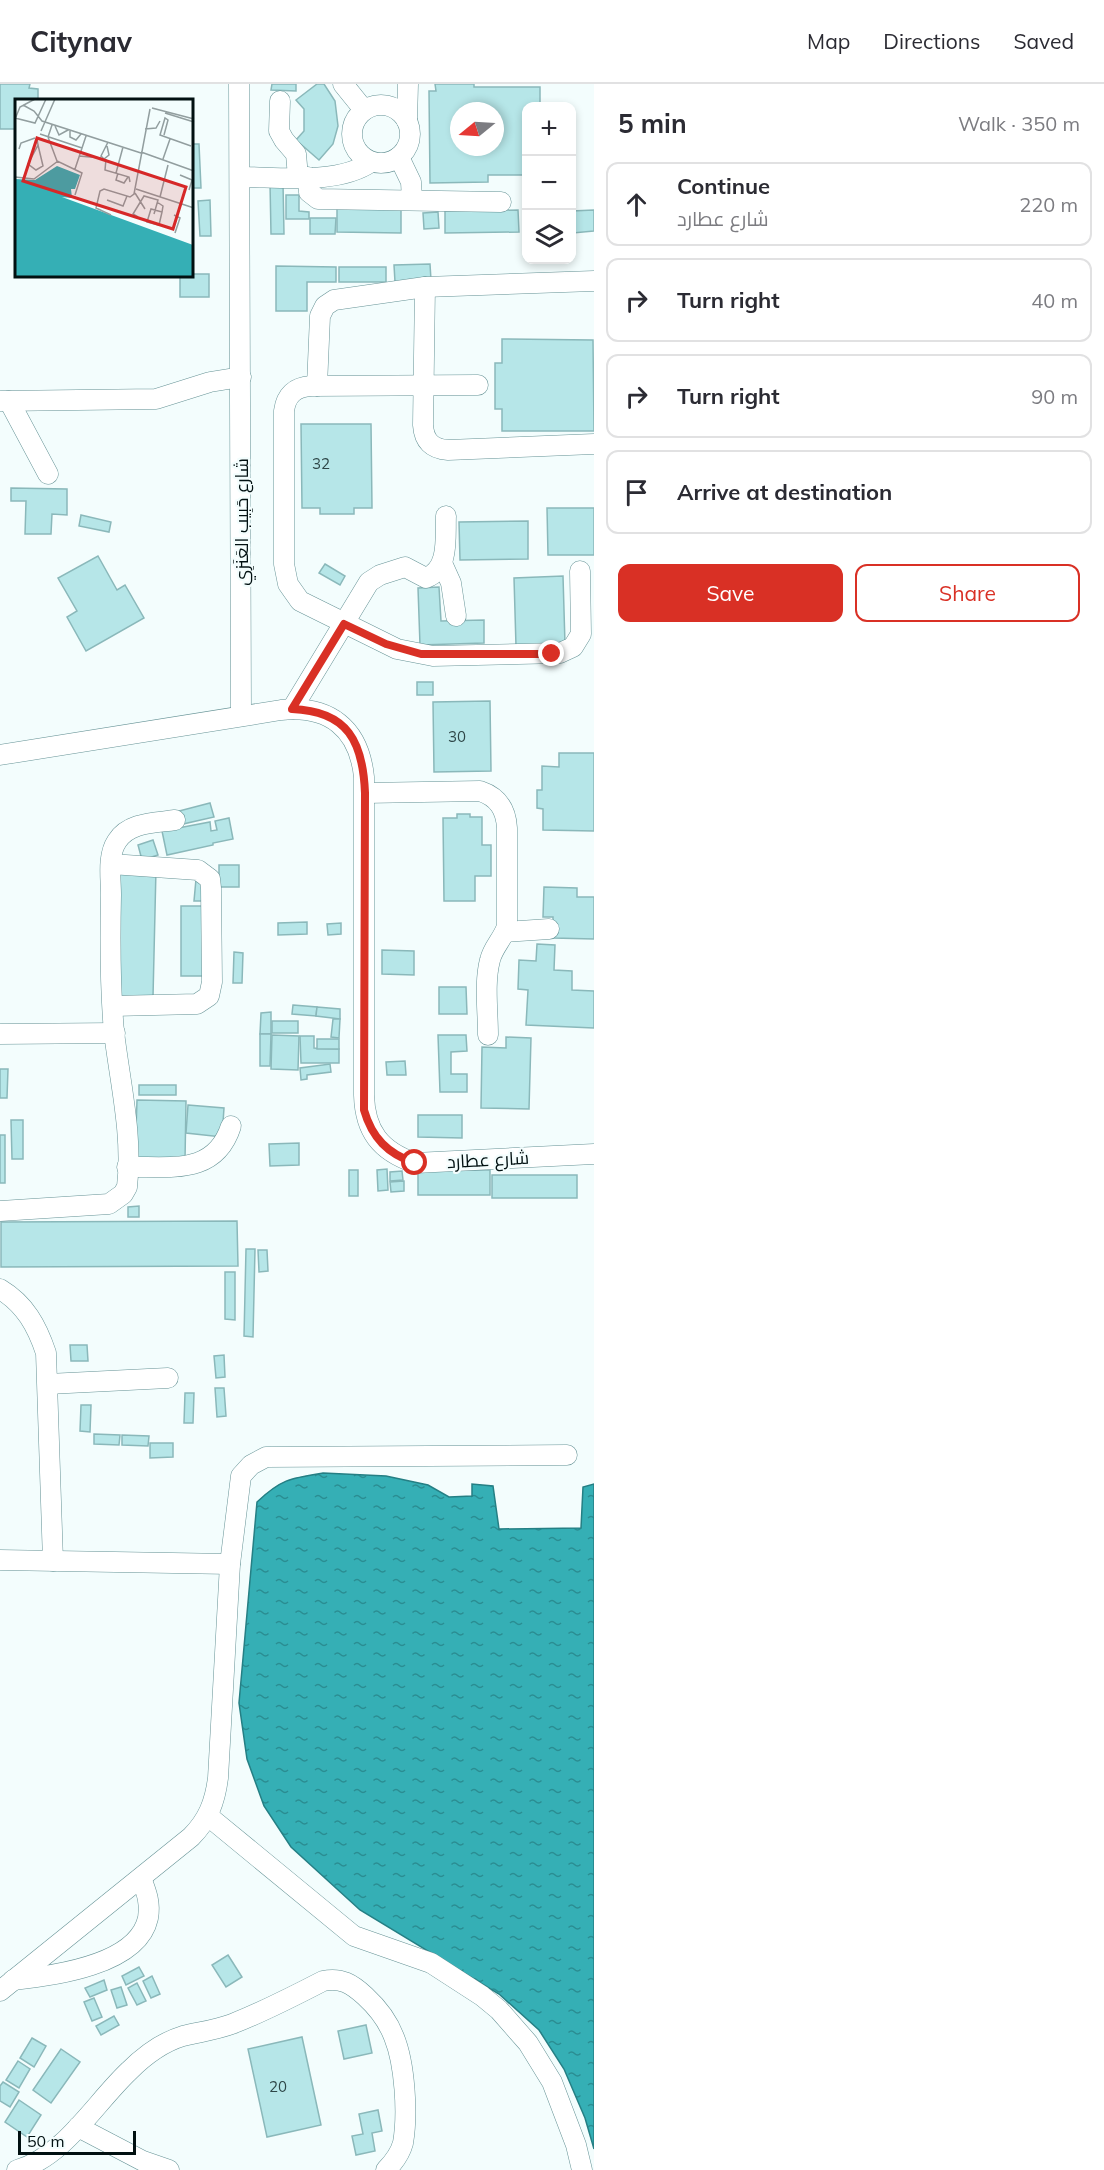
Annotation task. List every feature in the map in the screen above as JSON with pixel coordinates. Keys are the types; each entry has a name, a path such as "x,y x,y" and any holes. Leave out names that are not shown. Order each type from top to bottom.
{"street":[{"name":"شارع حَبِيب العَنَزِي","path":"239,84 241,716"},
{"path":"343,84 364,110"},
{"path":"407,121 408,84"},
{"path":"280,101 279,130 296,154 309,192 318,199 501,202"},
{"path":"374,106 393,107 407,121 410,130 406,150 390,162 381,164 370,162 362,157 352,142 353,124 364,110 374,106"},
{"path":"399,157 408,173 412,200"},
{"path":"240,177 341,175 370,162"},
{"path":"317,386 319,321 325,306 340,299 425,287 594,281"},
{"path":"425,287 423,432 429,444 441,450 594,444"},
{"path":"4,401 156,399 210,382 241,376"},
{"path":"478,385 317,386 297,389 287,398 285,404 285,574 293,594 300,601 386,644 421,654 560,653 573,647 580,634 580,572"},
{"path":"4,401 48,474"},
{"path":"292,709 365,587 374,579 405,567 426,578 433,575 442,563 445,552 446,516"},
{"path":"442,563 452,583 456,616"},
{"name":"شارع عطارد","path":"241,716 292,709 308,709 323,714 349,732 363,761 365,793 364,1110 368,1125 376,1138 387,1150 415,1163 594,1154"},
{"path":"0,755 241,716"},
{"path":"365,793 480,791 495,798 505,812 507,820 505,932 495,946 489,965 488,1035"},
{"path":"0,1211 109,1204 123,1194 128,1167 124,1097 113,1006 111,864 113,848 123,834 138,825 175,819"},
{"path":"111,864 198,870 210,879 212,900 212,989 209,996 198,1004 113,1006"},
{"path":"505,932 549,929"},
{"path":"0,1034 115,1034"},
{"path":"128,1167 190,1166 201,1162 220,1148 231,1126"},
{"path":"0,1289 10,1295 27,1312 39,1331 46,1353 53,1561"},
{"path":"48,1384 168,1378"},
{"path":"7,1985 191,1837 208,1816 218,1778 230,1564 242,1476 251,1464 267,1457 567,1455"},
{"path":"0,1560 230,1564"},
{"path":"208,1816 354,1936 431,1963 499,2010 528,2043 552,2082 576,2145 582,2170"},
{"path":"7,1985 83,1968 114,1955 130,1945 142,1933 148,1917 149,1899 141,1878"},
{"path":"17,2170 38,2162 50,2154 78,2127 111,2089 151,2052 181,2037 244,2020 323,1981 339,1979 353,1985 382,2015 392,2032 399,2052 403,2082 404,2133 399,2154 386,2170"},
{"path":"78,2127 143,2161 169,2170"},
{"path":"0,2166 5,2170"}],"water":[{"path":"323,1473 386,1476 428,1485 449,1497 472,1496 472,1484 493,1486 499,1529 581,1528 583,1487 594,1484 594,2149 585,2118 564,2069 539,2030 499,1994 360,1910 291,1847 264,1806 247,1759 239,1703 257,1502 280,1484 303,1476"}],"building":[{"path":"0,84 30,84 29,88 38,89 38,99 15,99 15,129 0,129"},
{"path":"272,84 296,84 296,91 271,90"},
{"path":"317,84 324,84 335,101 338,126 333,144 319,160 296,140 304,131 304,109 296,100"},
{"path":"435,84 474,84 474,87 540,87 540,102 522,102 522,175 488,175 488,182 430,183 429,91 436,91"},
{"path":"194,144 199,144 201,188 194,188"},
{"path":"270,183 283,183 284,234 271,234"},
{"path":"286,195 299,195 299,211 309,212 309,219 286,219"},
{"path":"210,200 211,236 200,236 198,201"},
{"path":"337,205 401,207 401,233 337,232"},
{"path":"518,210 519,232 445,233 445,211"},
{"path":"594,210 594,231 576,233 576,211"},
{"path":"438,212 439,228 424,229 423,213"},
{"path":"310,218 336,218 335,234 310,234"},
{"path":"430,264 431,280 395,282 394,265"},
{"path":"276,266 336,267 336,282 307,282 307,311 276,311"},
{"path":"339,267 386,267 386,282 339,282"},
{"path":"194,274 209,274 209,297 180,297 180,278 194,278"},
{"path":"502,339 593,340 594,431 502,431 502,409 495,409 495,363 502,363"},
{"path":"301,424 371,424 372,508 354,508 354,514 320,514 320,508 302,508"},
{"path":"11,488 67,489 67,515 52,514 51,534 25,534 26,501 11,501"},
{"path":"547,508 594,508 594,555 548,555"},
{"path":"81,515 111,522 109,532 79,526"},
{"path":"528,521 528,559 460,560 459,522"},
{"path":"98,556 117,590 125,585 144,618 86,651 67,617 77,611 58,578"},
{"path":"325,564 345,576 340,585 319,573"},
{"path":"563,576 565,644 516,646 514,578"},
{"path":"439,587 441,621 484,620 484,643 420,645 418,588"},
{"path":"417,682 433,682 433,695 417,695"},
{"path":"490,701 491,771 434,772 433,702"},
{"path":"559,753 594,753 594,831 543,830 543,809 537,808 537,790 542,790 542,766 559,767"},
{"path":"210,803 214,817 183,824 179,811"},
{"path":"457,814 482,817 482,845 491,845 491,876 475,876 475,901 444,901 443,818 457,818"},
{"path":"229,818 233,839 167,855 162,831 210,822 211,831 217,830 215,821"},
{"path":"153,840 158,855 142,860 138,845"},
{"path":"219,865 239,865 239,887 219,887"},
{"path":"119,868 156,869 153,997 116,996"},
{"path":"196,879 206,880 204,901 194,901"},
{"path":"544,887 577,888 577,897 594,897 594,939 553,938 553,917 543,917"},
{"path":"181,906 203,906 203,976 181,976"},
{"path":"307,922 307,934 278,935 278,923"},
{"path":"341,923 341,934 328,935 327,924"},
{"path":"537,944 555,945 554,970 572,971 572,990 594,991 594,1028 526,1025 528,990 518,989 519,960 536,961"},
{"path":"382,950 414,951 414,975 382,974"},
{"path":"234,952 243,953 242,983 233,983"},
{"path":"439,987 466,987 467,1014 439,1014"},
{"path":"293,1005 317,1007 316,1016 292,1014"},
{"path":"317,1007 340,1009 340,1019 316,1016"},
{"path":"271,1012 271,1034 260,1034 261,1013"},
{"path":"333,1019 340,1019 339,1038 331,1037"},
{"path":"272,1021 298,1021 298,1033 272,1033"},
{"path":"260,1034 271,1034 270,1066 260,1066"},
{"path":"272,1035 299,1036 298,1070 271,1069"},
{"path":"438,1035 466,1035 467,1051 451,1052 451,1074 467,1074 467,1092 440,1092"},
{"path":"300,1036 314,1036 314,1048 339,1049 339,1063 301,1063"},
{"path":"506,1037 531,1038 529,1109 481,1108 482,1047 506,1048"},
{"path":"317,1039 339,1039 339,1049 317,1049"},
{"path":"405,1061 406,1075 387,1075 386,1062"},
{"path":"330,1064 331,1072 307,1075 307,1079 301,1080 300,1068"},
{"path":"0,1069 8,1069 7,1098 0,1098"},
{"path":"139,1085 176,1085 176,1095 139,1095"},
{"path":"137,1100 186,1101 185,1161 135,1159"},
{"path":"188,1105 224,1108 222,1137 186,1133"},
{"path":"418,1115 462,1115 462,1138 418,1137"},
{"path":"11,1120 23,1120 23,1159 12,1159"},
{"path":"0,1135 5,1135 5,1183 0,1183"},
{"path":"299,1143 299,1165 270,1166 269,1144"},
{"path":"387,1169 388,1190 378,1191 377,1170"},
{"path":"349,1170 358,1170 358,1196 349,1196"},
{"path":"418,1170 490,1170 490,1195 418,1195"},
{"path":"402,1171 403,1180 390,1181 390,1172"},
{"path":"492,1175 577,1175 577,1198 492,1198"},
{"path":"404,1181 404,1191 391,1192 390,1182"},
{"path":"139,1206 139,1217 128,1217 128,1207"},
{"path":"237,1221 238,1266 1,1267 1,1222"},
{"path":"246,1249 255,1249 253,1337 244,1336"},
{"path":"258,1250 267,1250 268,1271 259,1272"},
{"path":"225,1272 235,1272 235,1320 225,1319"},
{"path":"70,1345 87,1345 88,1361 71,1361"},
{"path":"224,1355 225,1377 216,1378 214,1356"},
{"path":"215,1388 224,1388 226,1416 217,1417"},
{"path":"185,1393 194,1393 193,1423 184,1423"},
{"path":"81,1405 91,1405 90,1432 80,1431"},
{"path":"94,1434 120,1435 119,1445 94,1444"},
{"path":"122,1435 149,1436 148,1446 122,1445"},
{"path":"150,1443 173,1443 173,1457 150,1458"},
{"path":"228,1955 242,1977 226,1987 212,1965"},
{"path":"139,1967 144,1976 126,1985 122,1976"},
{"path":"152,1976 160,1994 151,1998 143,1981"},
{"path":"104,1980 107,1990 90,1997 85,1988"},
{"path":"137,1983 146,2001 137,2005 128,1988"},
{"path":"121,1987 127,2005 117,2008 111,1990"},
{"path":"94,1998 102,2017 92,2021 84,2002"},
{"path":"114,2016 119,2025 101,2035 96,2026"},
{"path":"366,2025 372,2053 344,2059 338,2031"},
{"path":"302,2037 321,2125 267,2137 248,2049"},
{"path":"32,2038 46,2046 34,2067 20,2058"},
{"path":"61,2049 80,2062 51,2103 33,2090"},
{"path":"18,2061 30,2069 19,2088 6,2080"},
{"path":"3,2082 19,2092 10,2107 0,2101 0,2086"},
{"path":"19,2100 41,2115 27,2137 5,2122"},
{"path":"378,2110 382,2131 372,2133 375,2151 356,2155 352,2136 363,2134 359,2114"}],"route":[{"path":"415,1163 387,1150 368,1125 364,1110 365,793 363,761 349,732 337,722 308,709 292,709 344,624 397,649 433,656 552,654"}]}
